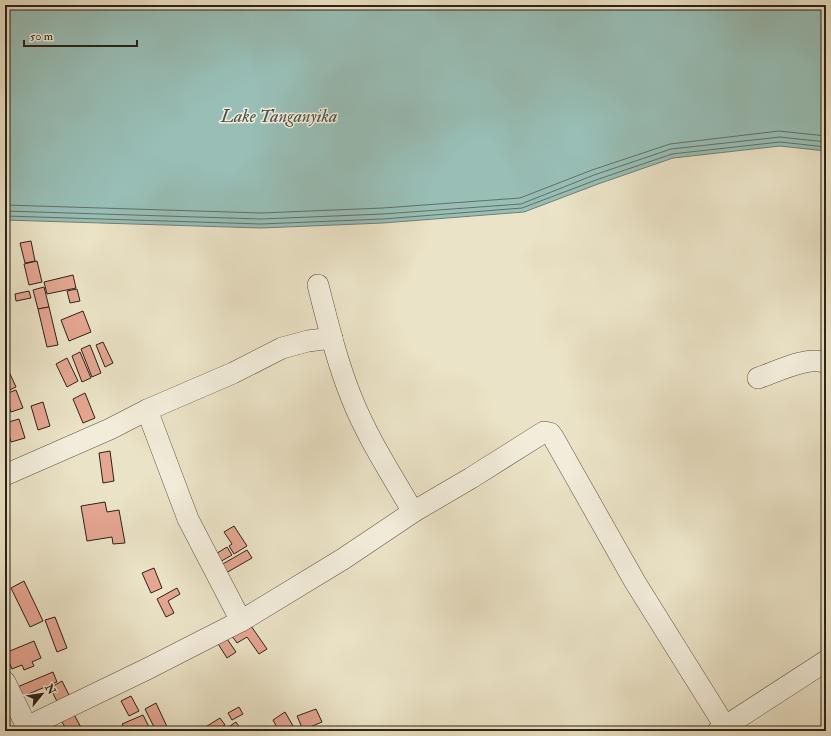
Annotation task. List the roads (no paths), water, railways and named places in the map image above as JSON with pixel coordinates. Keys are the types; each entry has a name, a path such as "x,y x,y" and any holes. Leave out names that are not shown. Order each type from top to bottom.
{"street":[{"path":"318,285 343,374 368,434 413,512"},
{"path":"5,475 110,430 147,410 233,373 282,348 308,341 332,338"},
{"path":"758,378 810,360 819,359 826,363"},
{"path":"147,410 188,519 241,621"},
{"path":"5,682 28,729 241,621 343,560 413,512 472,478 544,432 550,433 634,582 724,730 826,661"}],"water":[{"name":"Lake Tanganyika","path":"5,5 826,5 826,151 780,146 673,158 524,212 383,223 261,228 5,220"}]}
